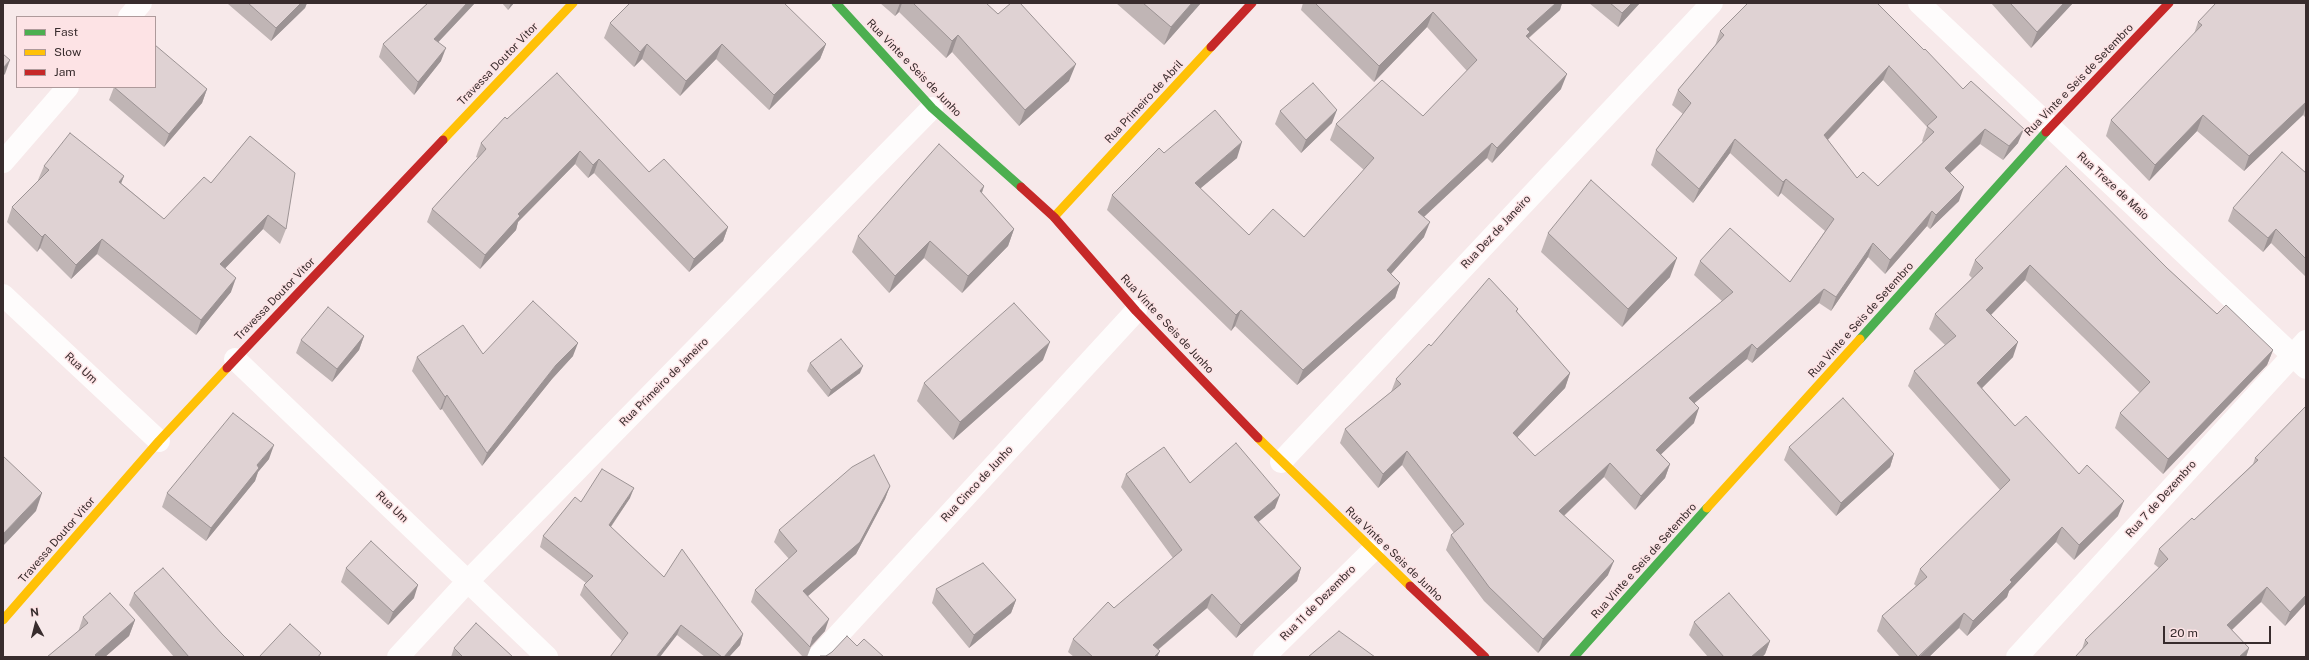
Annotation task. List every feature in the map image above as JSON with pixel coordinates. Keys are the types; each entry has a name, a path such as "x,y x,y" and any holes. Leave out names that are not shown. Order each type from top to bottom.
{"street":[{"path":"130,16 141,3"},
{"name":"Travessa Doutor Vitor","path":"3,620 159,441 573,3"},
{"name":"Rua Vinte e Seis de Junho","path":"836,3 932,108 1054,217 1136,311 1281,462 1485,657"},
{"name":"Rua Primeiro de Abril","path":"1054,217 1252,3"},
{"name":"Rua Dez de Janeiro","path":"1281,462 1712,3"},
{"name":"Rua Treze de Maio","path":"1920,3 2050,127 2301,355"},
{"name":"Rua Vinte e Seis de Setembro","path":"1574,657 2050,127 2169,3"},
{"path":"3,162 67,88"},
{"name":"Rua Primeiro de Janeiro","path":"398,657 468,581 932,108"},
{"name":"Rua Um","path":"3,295 159,441"},
{"name":"Rua Cinco de Junho","path":"818,657 1136,311"},
{"name":"Rua 7 de Dezembro","path":"2017,657 2301,355"},
{"name":"Rua Um","path":"235,359 547,657"},
{"name":"Rua 11 de Dezembro","path":"1264,657 1373,550"}],"building":[{"path":"248,3 301,3 276,28"},
{"path":"428,3 467,3 434,39 446,48 418,82 383,44"},
{"path":"630,3 784,3 826,44 774,95 722,44 686,81 647,44 640,52 610,23"},
{"path":"913,3 986,3 998,14 1011,3 1020,3 1076,64 1025,110 958,35 952,41"},
{"path":"1143,3 1192,3 1171,27"},
{"path":"1315,3 1556,3 1527,29 1530,32 1526,36 1567,74 1497,148 1492,143 1418,212 1430,222 1387,270 1400,283 1303,370 1241,310 1236,315 1112,195 1159,148 1164,153 1215,110 1242,142 1195,183 1249,235 1273,209 1304,237 1374,158 1336,124 1382,80 1423,116 1477,60 1433,12 1379,66"},
{"path":"1610,3 1632,3 1622,13"},
{"path":"1748,3 1877,3 1924,50 1925,49 1963,89 1971,81 2024,129 2009,146 1985,129 1945,168 1964,187 1936,215 1932,211 1890,260 1873,243 1836,297 1824,289 1757,349 1752,344 1689,398 1699,408 1656,450 1670,464 1641,496 1610,463 1559,511 1614,561 1543,639 1489,587 1451,535 1464,524 1407,451 1383,474 1345,429 1401,384 1396,379 1429,344 1431,346 1489,278 1518,309 1516,311 1570,373 1513,433 1535,456 1733,292 1700,261 1730,228 1790,282 1834,219 1786,179 1783,182 1735,139 1699,189 1656,150 1691,103 1678,90 1724,35 1720,31","holes":["1889,66 1937,117 1927,126 1934,132 1878,186 1863,172 1857,178 1824,135"]},
{"path":"2010,3 2064,3 2037,32"},
{"path":"2216,3 2306,3 2306,102 2249,156 2203,115 2155,165 2111,120 2202,25 2198,22"},
{"path":"156,46 207,89 169,134 115,88 156,88"},
{"path":"3,54 10,60 3,68"},
{"path":"557,73 649,172 664,159 728,227 694,259 599,159 593,165 580,151 518,214 520,216 485,255 432,209 486,149 481,143 505,117 507,119"},
{"path":"1313,83 1337,110 1306,140 1280,111"},
{"path":"70,133 124,176 119,182 164,219 204,177 211,183 250,136 295,173 286,229 268,215 220,264 236,278 201,320 102,239 76,265 45,234 42,237 12,207 49,170 44,166"},
{"path":"939,144 984,186 980,191 1014,229 968,276 930,241 895,276 858,236"},
{"path":"2282,152 2306,173 2306,259 2276,229 2268,238 2233,208"},
{"path":"2066,166 2167,268 2217,314 2226,305 2273,350 2168,459 2120,413 2150,382 2030,265 1986,310 2018,342 1977,383 2015,426 2026,416 2079,474 2087,465 2124,501 2079,545 2062,527 2010,580 2012,582 1973,621 1964,613 1918,657 1882,616 1927,577 1920,569 2010,480 1914,371 1956,336 1935,314 1983,268 1975,260"},
{"path":"1591,180 1677,258 1628,309 1548,233"},
{"path":"533,301 578,343 556,365 487,453 447,395 445,397 417,357 463,325 483,354"},
{"path":"1014,303 1050,342 960,422 924,383"},
{"path":"328,307 364,336 337,369 301,340"},
{"path":"841,339 863,366 831,390 810,363"},
{"path":"1843,398 1894,454 1841,503 1789,447"},
{"path":"2306,406 2306,595 2290,612 2267,587 2227,625 2249,648 2239,657 2075,657 2088,643 2085,640 2168,559 2159,549 2192,518 2194,520 2258,460 2255,458"},
{"path":"233,413 274,445 257,465 259,468 211,528 167,493"},
{"path":"1236,443 1280,495 1254,517 1301,568 1241,625 1212,594 1153,645 1160,651 1154,657 1093,657 1073,639 1108,602 1114,608 1182,550 1126,474 1164,447 1190,483"},
{"path":"874,455 890,486 860,542 803,591 829,619 813,637 810,647 755,590 797,551 779,530 852,467"},
{"path":"3,456 42,493 3,534"},
{"path":"602,469 634,488 609,525 664,577 682,549 743,634 724,657 681,625 656,657 610,657 628,633 584,585 593,576 543,536 575,497 581,502"},
{"path":"371,541 418,585 393,612 346,568"},
{"path":"983,563 1016,600 974,635 936,589"},
{"path":"163,568 222,634 245,657 189,657 134,593"},
{"path":"110,593 135,620 95,655 97,657 47,657 88,623 83,617"},
{"path":"1729,593 1770,641 1751,657 1724,657 1694,622"},
{"path":"476,623 513,657 463,657 454,648"},
{"path":"290,624 321,653 318,657 259,657"},
{"path":"1339,631 1375,657 1308,657"},
{"path":"847,636 857,646 864,639 884,657 820,656 826,656 832,652"}],"traffic: fast":[{"path":"836,3 932,108 1021,187"},
{"path":"1860,339 2046,132"},
{"path":"1574,657 1707,508"}],"traffic: slow":[{"path":"443,140 573,3"},
{"path":"1054,217 1211,47"},
{"path":"1707,508 1860,339"},
{"path":"3,620 159,441 227,368"},
{"path":"1258,438 1410,586"}],"traffic: jam":[{"path":"1211,47 1252,3"},
{"path":"2046,132 2169,3"},
{"path":"227,368 443,140"},
{"path":"1021,187 1054,217 1136,311 1258,438"},
{"path":"1410,586 1485,657"}]}
